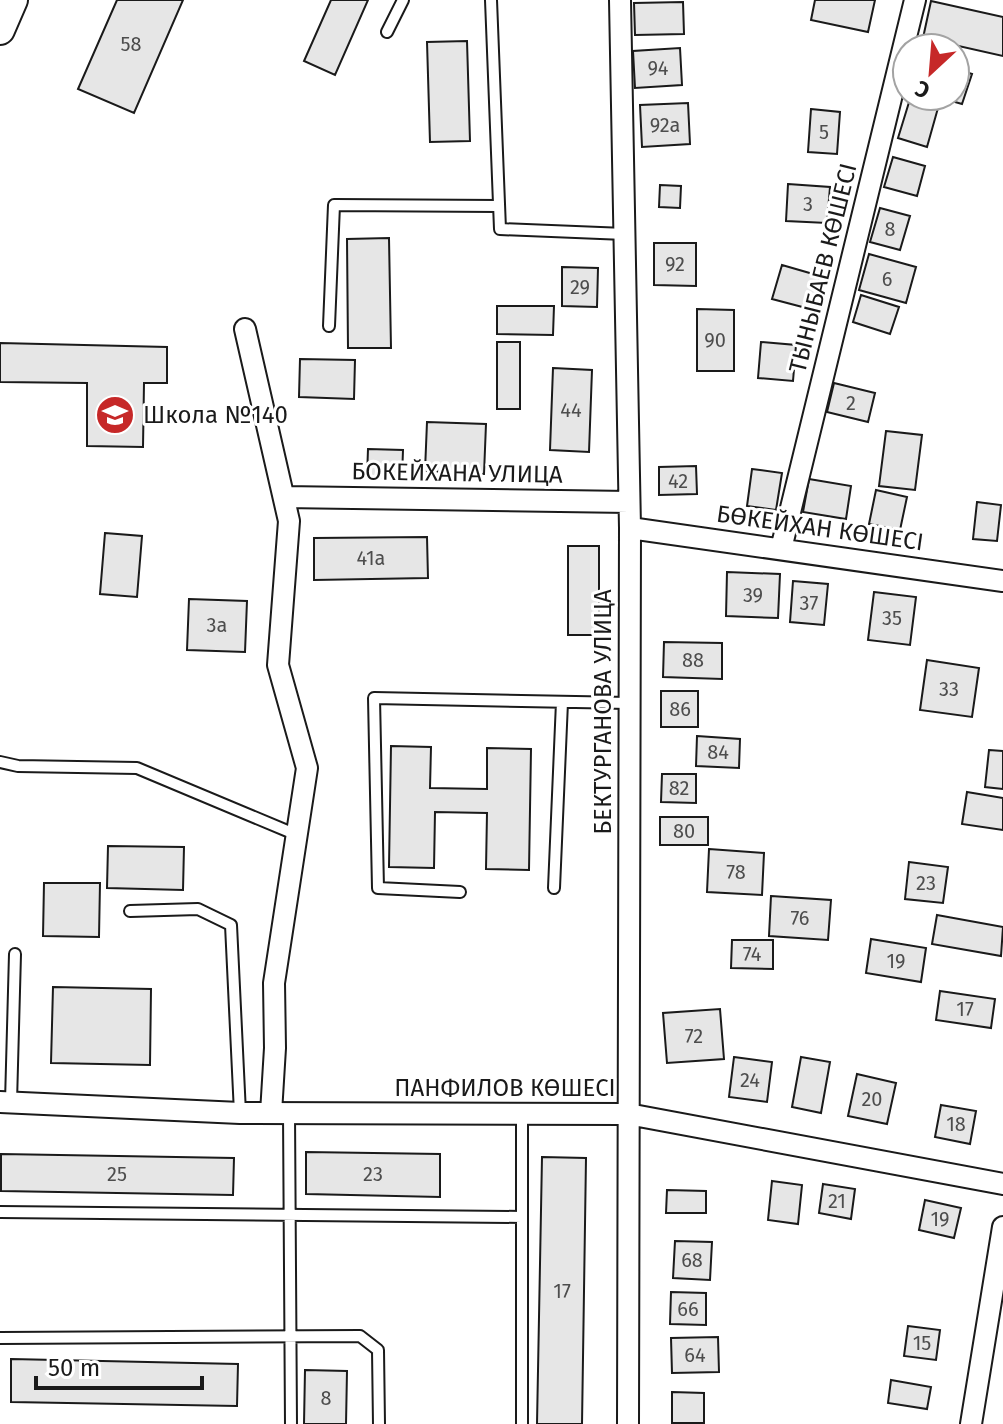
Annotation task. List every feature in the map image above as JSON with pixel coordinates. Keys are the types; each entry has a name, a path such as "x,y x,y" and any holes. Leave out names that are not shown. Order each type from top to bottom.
{"main road":[{"path":"0,30 13,0"}],"street":[{"name":"БЕКТУРГАНОВА УЛИЦА","path":"620,0 630,528 628,1424"},
{"name":"ТЫНЫБАЕВ КӨШЕСІ","path":"781,549 915,0"},
{"path":"245,329 289,521 278,665 307,768 274,983 280,1113"},
{"name":"БОКЕЙХАНА УЛИЦА","path":"284,497 629,502"},
{"name":"БӨКЕЙХАН КӨШЕСІ","path":"630,528 1003,581"},
{"name":"ПАНФИЛОВ КӨШЕСІ","path":"6,1102 240,1113 628,1114 1003,1184"},
{"path":"971,1424 1003,1227"}],"lane":[{"path":"387,32 403,0"},
{"path":"491,0 500,229 625,234"},
{"path":"329,326 334,205 499,206"},
{"path":"460,892 378,888 374,698 629,703"},
{"path":"554,888 562,702"},
{"path":"0,762 18,766 137,768 297,835"},
{"path":"130,911 198,909 231,925 240,1113"},
{"path":"6,1102 15,954"},
{"path":"280,1113 290,1213 291,1424"},
{"path":"522,1114 522,1424"},
{"path":"0,1212 522,1217"},
{"path":"0,1338 360,1336 378,1350 379,1424"}],"building":[{"path":"117,0 183,0 134,113 78,89"},
{"path":"331,0 368,0 335,75 304,61"},
{"path":"815,0 875,0 868,32 811,20"},
{"path":"931,1 1003,17 1003,56 971,49 971,32 924,32"},
{"path":"683,2 684,34 635,35 634,3"},
{"path":"467,41 470,141 430,142 427,42"},
{"path":"680,48 682,85 635,88 633,51"},
{"path":"688,103 690,144 642,147 640,105"},
{"path":"811,109 840,112 837,154 808,152"},
{"path":"906,112 937,112 927,147 898,138"},
{"path":"893,157 925,166 917,196 884,187"},
{"path":"788,184 830,187 827,223 786,221"},
{"path":"660,185 681,186 680,208 659,207"},
{"path":"880,208 910,216 900,250 870,242"},
{"path":"389,238 391,348 348,348 347,239"},
{"path":"654,243 696,243 696,286 654,285"},
{"path":"869,254 916,267 906,303 859,290"},
{"path":"782,265 820,276 810,309 772,299"},
{"path":"562,267 598,268 597,307 562,306"},
{"path":"861,295 899,307 890,334 853,322"},
{"path":"497,306 554,306 553,335 497,334"},
{"path":"697,309 734,310 734,371 697,371"},
{"path":"497,342 520,342 520,409 497,409"},
{"path":"761,342 796,345 793,381 758,378"},
{"name":"Школа №140","path":"0,343 167,347 167,383 144,383 143,447 87,446 87,383 0,382"},
{"path":"300,359 355,360 354,399 299,397"},
{"path":"553,368 592,370 589,452 550,450"},
{"path":"834,383 875,393 868,422 827,412"},
{"path":"427,422 486,424 484,474 425,471"},
{"path":"886,431 922,435 915,490 879,486"},
{"path":"368,449 403,450 402,478 367,477"},
{"path":"696,466 697,494 659,495 659,467"},
{"path":"752,469 782,473 776,510 747,506"},
{"path":"809,479 851,486 846,519 803,512"},
{"path":"876,490 907,497 900,530 869,524"},
{"path":"977,502 1001,505 997,541 973,539"},
{"path":"105,533 142,536 137,597 100,594"},
{"path":"427,537 428,578 314,580 314,538"},
{"path":"568,546 599,546 599,635 568,635"},
{"path":"727,572 780,574 778,618 726,616"},
{"path":"793,581 828,584 824,625 790,622"},
{"path":"874,592 916,597 910,645 868,640"},
{"path":"189,599 247,601 245,652 187,650"},
{"path":"664,642 722,643 722,679 663,677"},
{"path":"927,660 979,668 972,717 920,710"},
{"path":"661,691 698,691 698,727 661,727"},
{"path":"697,736 740,739 739,768 696,766"},
{"path":"391,746 431,747 430,788 487,789 487,748 531,749 529,870 486,869 487,813 435,812 434,868 389,867"},
{"path":"989,750 1003,751 1003,789 985,787"},
{"path":"662,774 696,774 696,803 661,802"},
{"path":"967,792 1003,798 1003,830 962,824"},
{"path":"660,817 708,817 708,845 660,845"},
{"path":"108,846 184,847 183,890 107,888"},
{"path":"709,849 764,853 762,895 707,892"},
{"path":"909,862 948,867 943,903 905,899"},
{"path":"44,883 100,883 99,937 43,936"},
{"path":"771,896 831,900 828,940 769,936"},
{"path":"937,915 1003,927 1001,956 932,944"},
{"path":"871,939 926,948 921,982 866,973"},
{"path":"732,940 773,940 773,969 731,968"},
{"path":"53,987 151,989 150,1065 51,1063"},
{"path":"940,991 995,999 991,1028 936,1020"},
{"path":"720,1009 724,1059 667,1063 663,1013"},
{"path":"734,1057 772,1062 767,1102 729,1097"},
{"path":"801,1057 830,1062 821,1113 792,1107"},
{"path":"857,1074 896,1083 887,1124 848,1116"},
{"path":"941,1105 976,1111 970,1144 935,1137"},
{"path":"306,1152 440,1154 440,1197 306,1194"},
{"path":"1,1154 234,1158 233,1195 1,1191"},
{"path":"542,1157 586,1158 582,1424 537,1424"},
{"path":"772,1181 802,1185 798,1224 768,1220"},
{"path":"823,1184 855,1189 851,1219 819,1213"},
{"path":"667,1190 706,1191 706,1213 666,1213"},
{"path":"925,1200 961,1208 954,1238 919,1230"},
{"path":"675,1241 712,1242 710,1280 673,1278"},
{"path":"671,1292 706,1293 706,1325 670,1324"},
{"path":"908,1326 940,1330 936,1360 904,1356"},
{"path":"718,1337 719,1372 672,1373 671,1338"},
{"path":"11,1359 238,1364 237,1406 11,1402"},
{"path":"305,1370 347,1371 346,1424 304,1424"},
{"path":"891,1380 931,1387 927,1409 888,1403"},
{"path":"672,1392 704,1393 704,1423 672,1423"}],"place":[{"name":"Школа №140","path":"115,415"}]}
